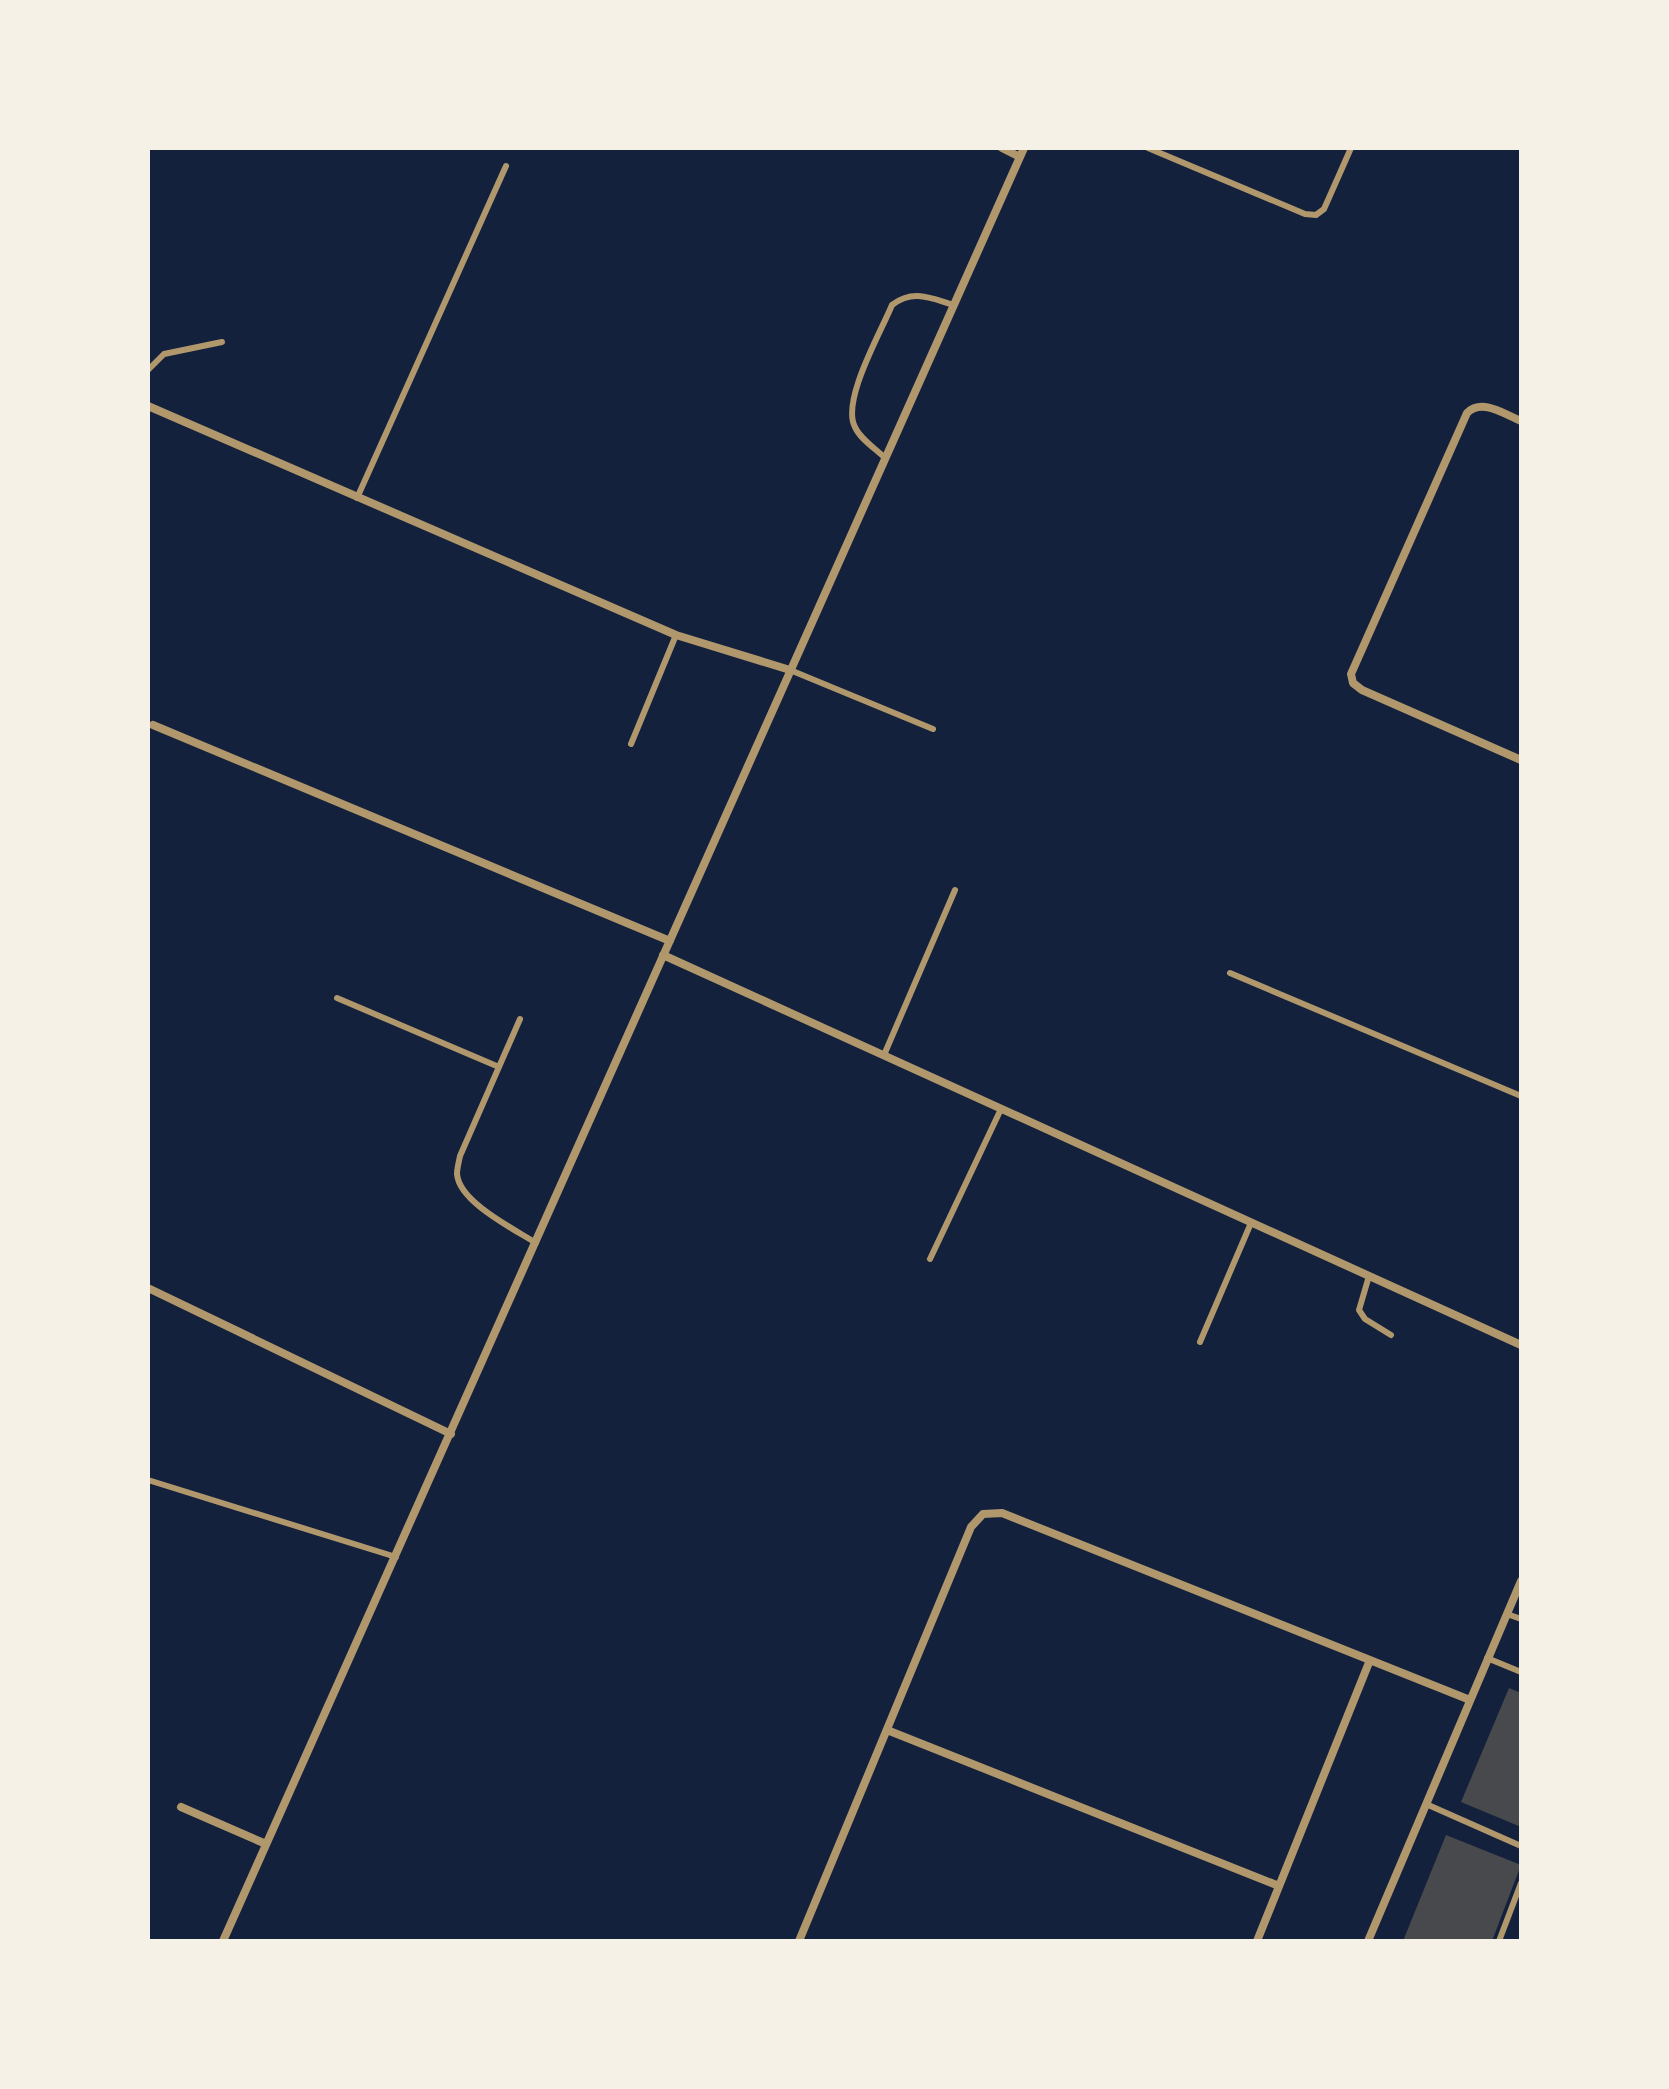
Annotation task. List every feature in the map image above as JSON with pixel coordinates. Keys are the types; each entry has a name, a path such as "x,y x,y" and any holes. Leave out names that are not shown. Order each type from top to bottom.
{"street":[{"path":"223,1941 1022,152 1002,148"},
{"path":"148,406 676,635 790,670"},
{"path":"1521,421 1481,406 1473,407 1467,413 1351,674 1353,683 1362,690 1521,760"},
{"path":"153,725 670,941"},
{"path":"663,955 1521,1345"},
{"path":"148,1288 451,1434"},
{"path":"799,1941 971,1527 983,1514 1002,1513 1470,1700"},
{"path":"1368,1941 1521,1581"},
{"path":"1257,1941 1370,1660"},
{"path":"887,1730 1279,1886"},
{"path":"181,1807 266,1844"}],"lane":[{"path":"1148,148 1305,214 1316,215 1324,209 1351,148"},
{"path":"357,498 506,166"},
{"path":"885,458 856,430 851,418 853,396 892,305 903,297 916,294 954,305"},
{"path":"148,370 164,354 222,342"},
{"path":"631,744 676,635"},
{"path":"790,670 933,729"},
{"path":"884,1055 955,890"},
{"path":"1230,973 1521,1096"},
{"path":"337,998 499,1067"},
{"path":"520,1019 460,1156 457,1176 464,1192 477,1205 536,1243"},
{"path":"930,1259 1001,1109"},
{"path":"1200,1342 1251,1223"},
{"path":"1369,1276 1359,1310 1365,1319 1391,1335"},
{"path":"148,1480 396,1557"},
{"path":"1507,1614 1521,1619"},
{"path":"1487,1658 1521,1672"},
{"path":"1425,1804 1521,1846"},
{"path":"1499,1941 1521,1883"}],"building":[{"path":"1509,1688 1521,1693 1521,1827 1461,1802"},
{"path":"1446,1835 1521,1865 1492,1941 1403,1941"}]}
